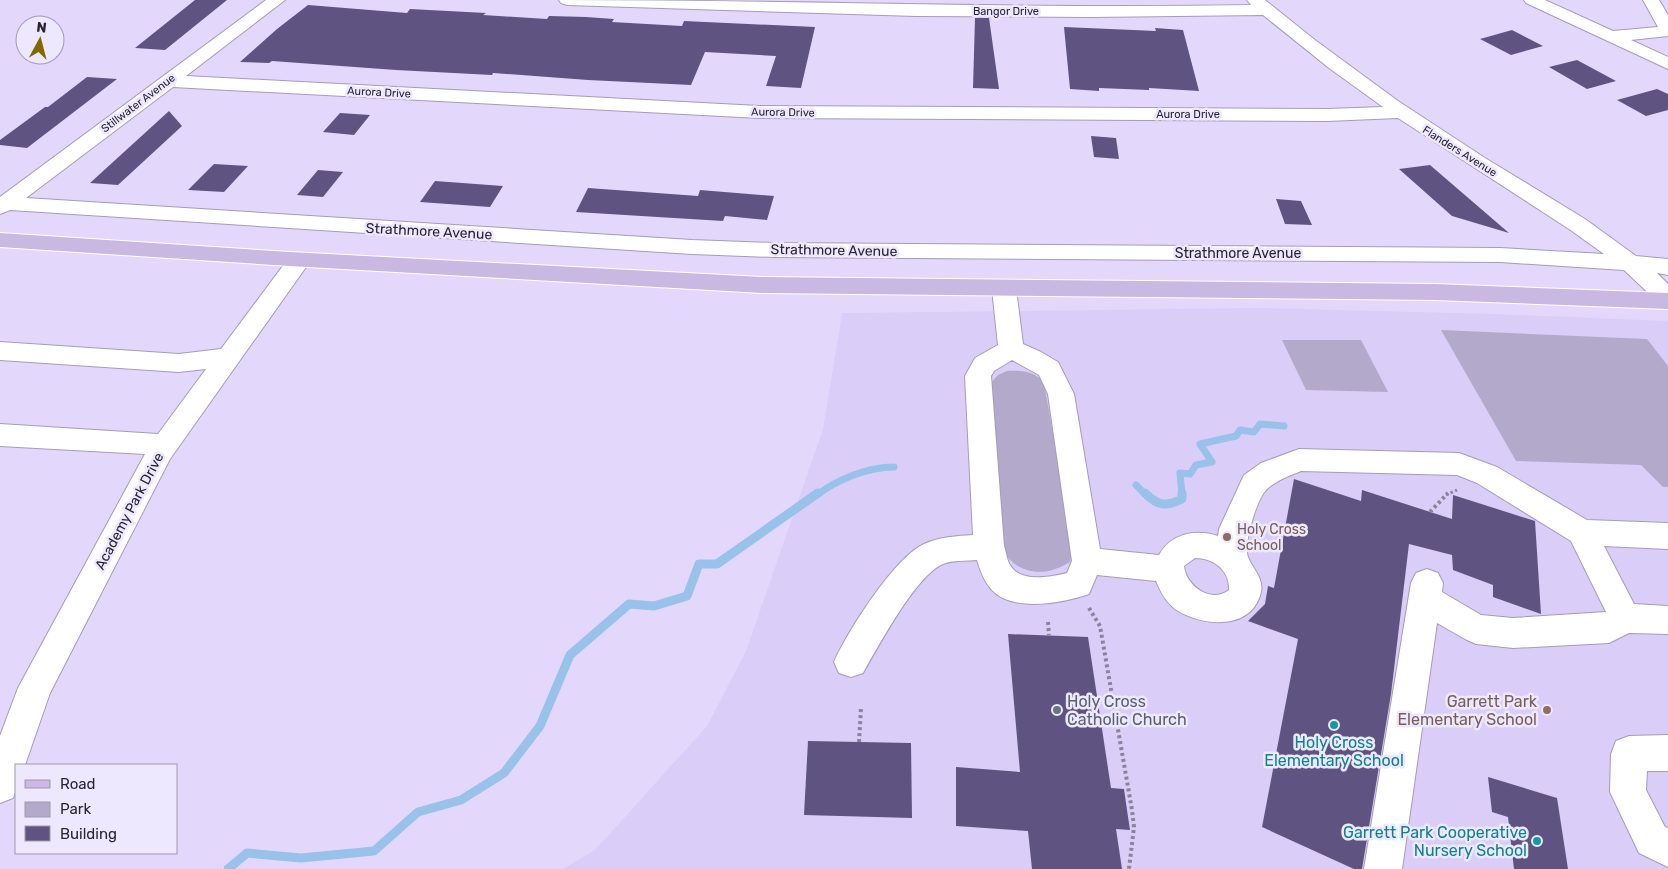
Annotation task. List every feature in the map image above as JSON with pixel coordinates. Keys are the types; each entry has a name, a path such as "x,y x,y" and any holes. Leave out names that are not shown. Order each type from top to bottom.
{"main road":[{"path":"0,240 299,260 762,285 1435,292 1668,300"}],"street":[{"name":"Stillwater Avenue","path":"2,204 277,0"},
{"name":"Bangor Drive","path":"567,0 1169,12 1261,5"},
{"path":"1532,0 1668,64"},
{"path":"1608,37 1668,30 1651,0"},
{"name":"Flanders Avenue","path":"1261,5 1334,65 1400,112 1596,237 1629,263 1668,300"},
{"name":"Aurora Drive","path":"166,81 759,112 1317,115 1400,112"},
{"name":"Strathmore Avenue","path":"2,204 692,247 794,250 1500,255 1668,267"},
{"name":"Academy Park Drive","path":"0,785 35,688 165,445 299,260"},
{"path":"1004,289 1011,349"},
{"path":"1011,349 1032,358 1049,369 1061,394 1087,561 1078,584 1056,591 1022,589 1005,582 995,567 989,546 978,376 984,365 1011,349"},
{"path":"0,352 179,363 229,356"},
{"path":"0,435 165,445"},
{"path":"1232,558 1234,529 1254,483 1271,470 1299,460 1459,464 1487,475 1582,532 1668,536"},
{"path":"1582,532 1625,618"},
{"path":"1190,545 1204,545 1218,549 1232,558 1241,570 1246,582 1244,594 1236,604 1224,609 1209,609 1193,604 1180,594 1171,582 1168,569 1170,558 1178,549 1190,545"},
{"path":"852,662 895,594 918,565 935,553 989,546"},
{"path":"1087,561 1168,569"},
{"path":"1383,869 1426,590 1476,629 1514,633 1609,628 1625,618 1668,620"},
{"path":"1668,753 1630,754 1628,792 1652,840 1668,848"}],"path":[{"path":"1089,608 1100,626 1132,810 1134,827 1129,869"},
{"path":"1048,622 1049,636"},
{"path":"859,742 861,708"}],"shaded area":[{"name":"Holy Cross School","path":"1259,308 1495,314 1668,321 1668,869 563,869 595,850 707,726 746,651 823,429 842,313"}],"green space":[{"path":"1441,330 1647,339 1668,366 1668,487 1663,487 1641,465 1516,461"},
{"path":"1282,340 1361,340 1388,392 1306,390"},
{"path":"1007,371 1027,372 1036,376 1044,383 1073,548 1070,562 1061,567 1042,572 1034,572 1017,565 1003,551 991,383 998,375"}],"building":[{"path":"195,0 227,0 165,50 135,48"},
{"path":"308,5 407,13 410,9 486,13 483,15 547,19 549,16 586,17 614,19 612,22 682,26 684,21 815,27 801,88 766,86 776,56 705,52 691,85 493,73 492,75 396,70 272,61 269,63 240,62 277,29"},
{"path":"975,18 989,18 999,89 973,88"},
{"path":"1064,27 1156,31 1155,28 1183,30 1199,91 1149,88 1149,90 1099,88 1099,91 1070,89"},
{"path":"1512,30 1543,46 1511,55 1480,39"},
{"path":"1577,60 1616,81 1587,89 1549,67"},
{"path":"87,77 117,79 27,148 0,145 0,140"},
{"path":"1657,89 1668,94 1668,110 1646,116 1617,100"},
{"path":"169,111 182,126 118,185 90,183"},
{"path":"340,113 370,115 354,135 323,132"},
{"path":"1091,136 1116,138 1119,159 1094,157"},
{"path":"214,164 248,166 224,192 188,190"},
{"path":"1430,165 1509,233 1452,216 1399,169"},
{"path":"318,170 343,172 323,197 297,195"},
{"path":"435,181 503,186 490,207 420,202"},
{"path":"588,188 698,196 700,190 774,196 767,220 725,216 723,221 576,212"},
{"path":"1276,199 1301,201 1312,225 1285,224"},
{"name":"Holy Cross Elementary School","path":"1294,479 1361,501 1362,490 1452,519 1453,495 1535,521 1541,614 1493,597 1493,585 1453,570 1452,555 1409,544 1391,694 1362,869 1354,869 1262,827 1298,639 1248,621 1265,604 1268,586 1274,588"},
{"name":"Holy Cross Catholic Church","path":"1008,634 1088,637 1111,788 1124,789 1130,830 1116,829 1122,869 1032,869 1028,831 956,826 956,767 1020,772"},
{"path":"808,741 911,743 912,818 804,815"},
{"name":"Garrett Park Cooperative Nursery School","path":"1488,777 1557,798 1568,869 1514,869 1508,817 1492,812"}],"waterway":[{"path":"1182,495 1180,473 1190,474 1196,465 1212,462 1200,444 1236,436 1240,430 1254,432 1260,424 1284,426"},
{"path":"817,495 834,484 854,475 874,469 894,467"},
{"path":"1136,485 1146,495"},
{"path":"228,869 247,853 301,858 374,851 418,812 461,800 504,773 540,726 570,655 629,604 654,606 687,596 699,564 717,564 818,493"},
{"path":"1145,493 1154,501 1162,504 1182,499 1182,495"}],"place":[{"name":"Holy Cross School","path":"1227,537"},
{"name":"Holy Cross Catholic Church","path":"1057,710"},
{"name":"Garrett Park Elementary School","path":"1547,710"},
{"name":"Holy Cross Elementary School","path":"1334,725"},
{"name":"Garrett Park Cooperative Nursery School","path":"1537,841"}]}
